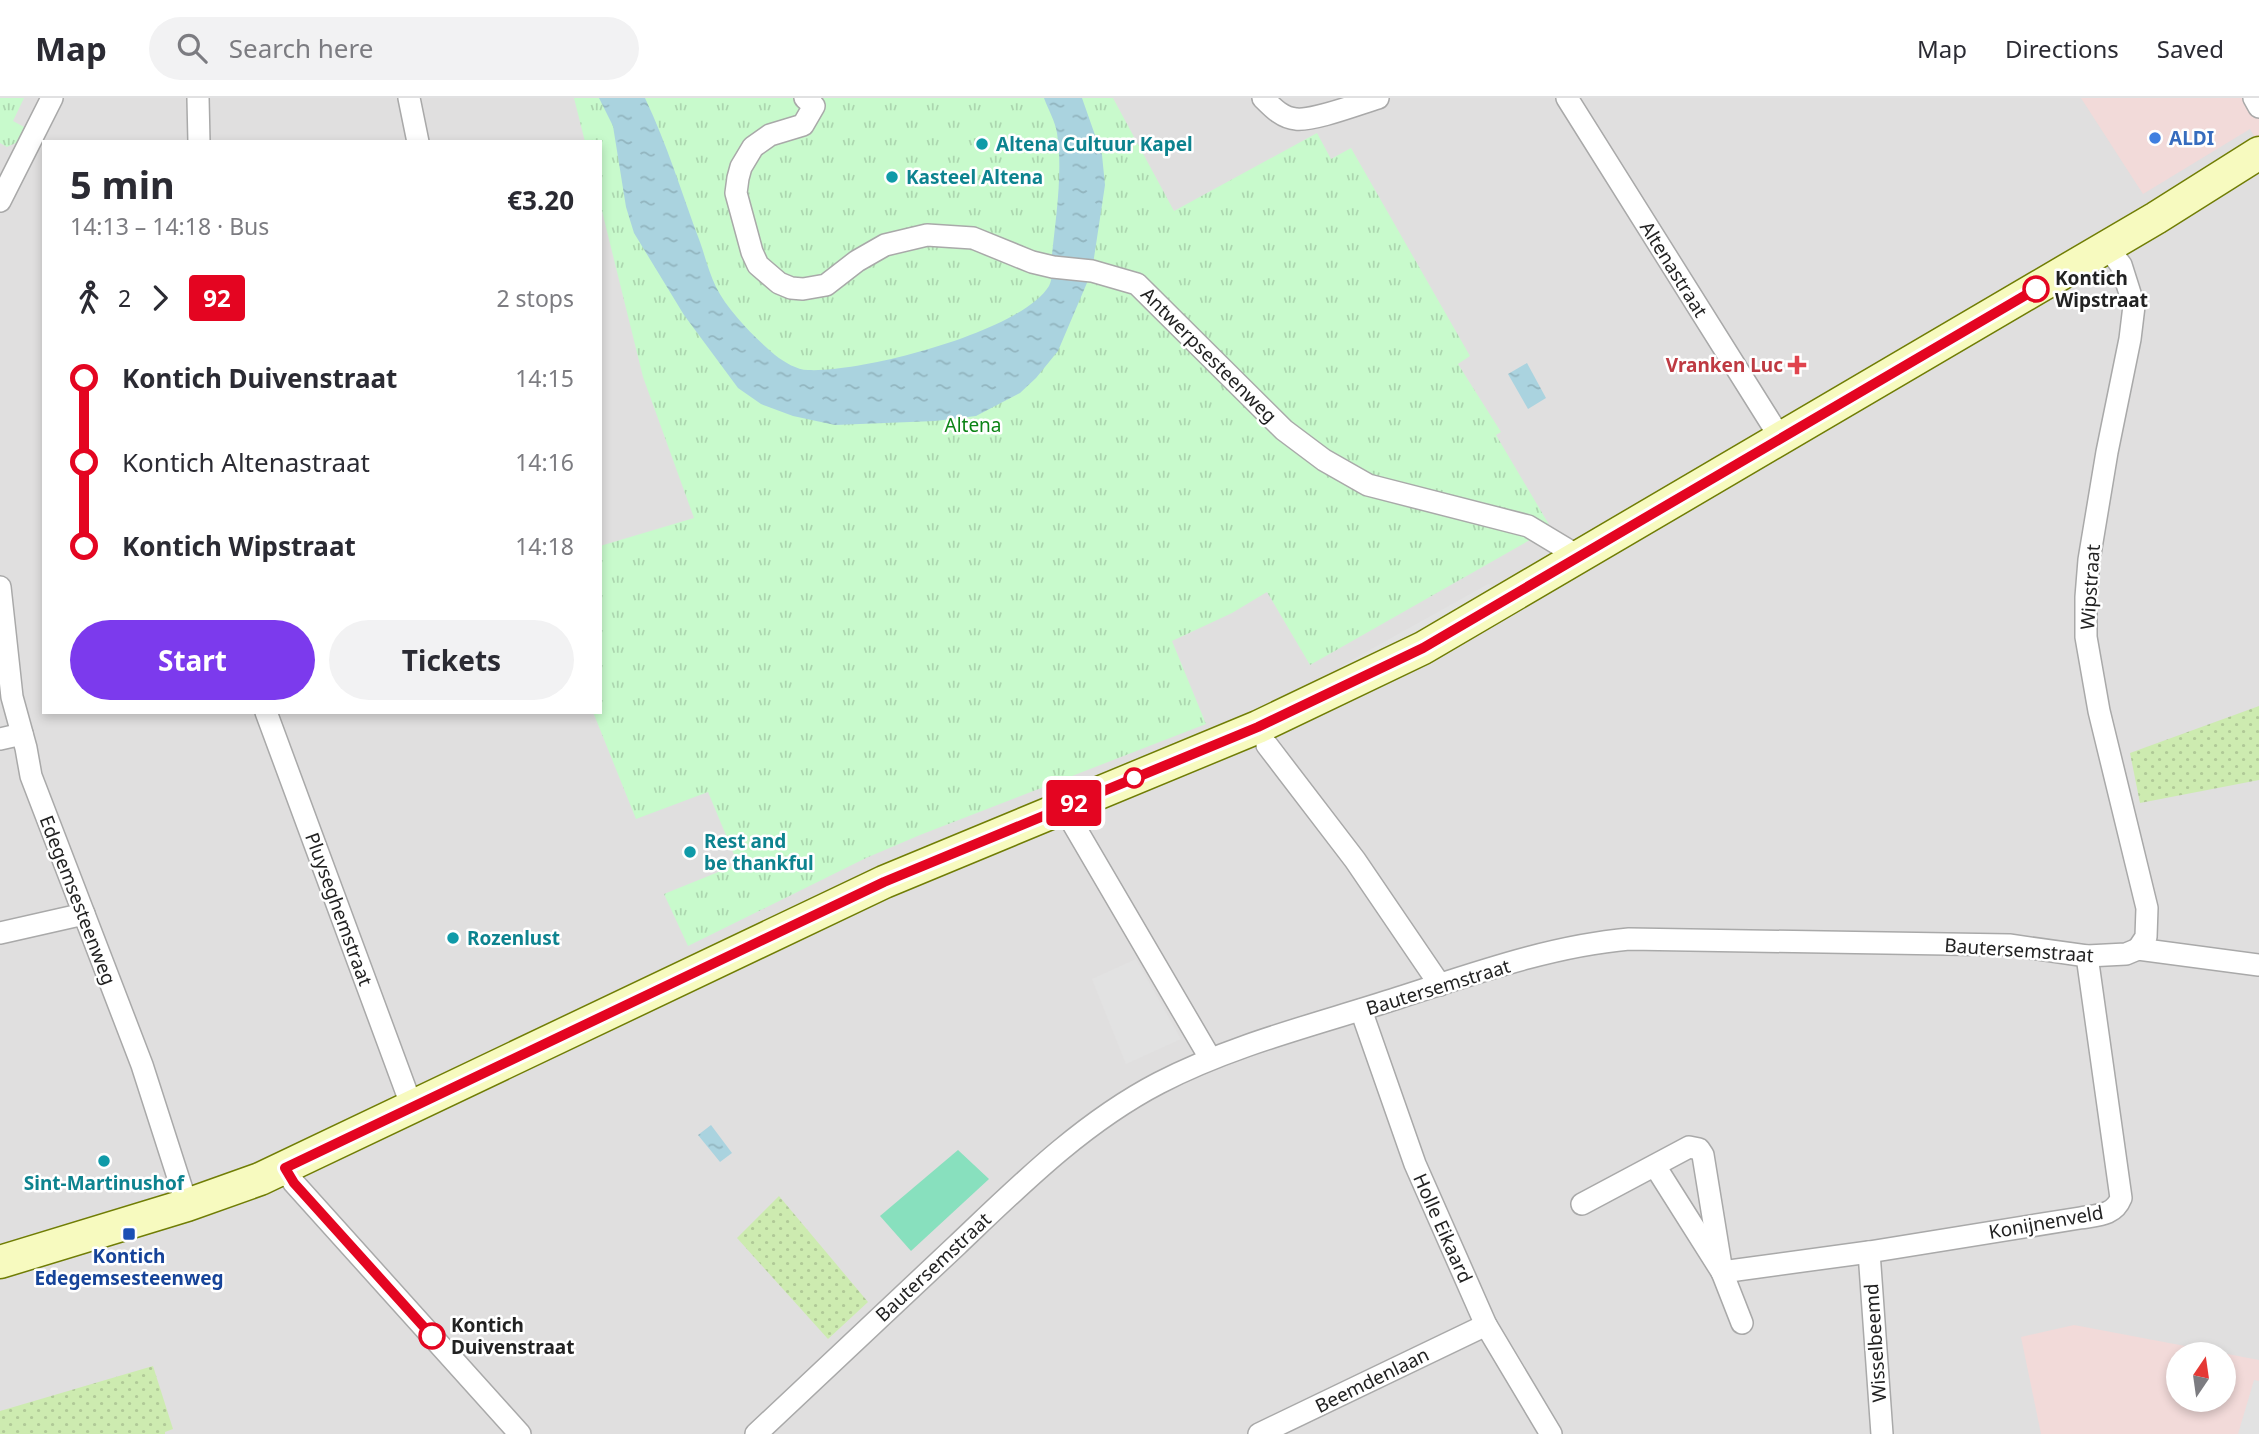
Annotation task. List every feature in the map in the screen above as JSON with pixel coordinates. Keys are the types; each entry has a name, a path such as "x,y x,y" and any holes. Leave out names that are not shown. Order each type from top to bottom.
{"street":[{"path":"0,201 6,171 52,98"},
{"path":"198,98 199,140"},
{"path":"409,98 418,140"},
{"name":"Antwerpsesteenweg","path":"805,98 814,106 803,125 770,135 753,147 738,177 736,192 752,252 767,275 791,288 814,289 826,285 857,261 885,245 927,235 973,238 1013,255 1053,267 1092,271 1137,284 1284,430 1324,460 1368,485 1528,526 1578,556"},
{"path":"1263,98 1282,114 1295,119 1312,117 1378,98"},
{"name":"Altenastraat","path":"1567,98 1781,439"},
{"path":"2253,98 2259,107"},
{"path":"0,1262 187,1205 285,1168 884,882 1270,721 1423,648 1781,439 2114,256 2189,199 2259,153"},
{"name":"Wipstraat","path":"2114,256 2134,306 2089,560 2085,597 2086,637 2099,711 2147,908 2146,937 2138,949"},
{"name":"Edegemsesteenweg","path":"0,587 12,697 32,776 142,1065 187,1205"},
{"name":"Pluyseghemstraat","path":"267,714 412,1107"},
{"path":"0,739 22,734"},
{"path":"1267,745 1355,860 1440,985"},
{"path":"1072,821 1210,1058"},
{"path":"0,933 84,914"},
{"name":"Bautersemstraat","path":"756,1434 1015,1189 1086,1129 1157,1084 1210,1058 1440,985 1573,947 1629,939 2009,945 2087,956 2126,954 2138,949 2259,965"},
{"name":"Konijnenveld","path":"1722,1272 1869,1252 2110,1213 2118,1206 2121,1198 2087,956"},
{"name":"Holle Eikaard","path":"1361,1010 1415,1164 1486,1325 1551,1434"},
{"path":"1583,1204 1689,1147 1699,1149 1703,1156 1722,1272"},
{"path":"1656,1166 1722,1272 1742,1323"},
{"path":"285,1168 301,1190 520,1434"},
{"name":"Wisselbeemd","path":"1869,1252 1882,1434"},
{"name":"Beemdenlaan","path":"1259,1434 1486,1325"}],"shaded area":[{"path":"0,98 2259,98 2259,1434 0,1434"},
{"path":"2081,98 2259,98 2259,144 2250,129 2143,194"},
{"path":"1488,584 1505,588 1352,673 1339,667"},
{"path":"1136,959 1181,1039 1126,1064 1092,979"},
{"path":"2074,1325 2166,1342 2166,1412 2236,1412 2236,1356 2259,1360 2259,1434 2041,1434 2021,1337"},
{"path":"2254,1380 2259,1381 2259,1434 2238,1434"}],"green space":[{"path":"0,98 24,98 13,121 26,128 20,141 7,147 0,143"},
{"name":"Altena","path":"574,98 1113,98 1174,211 1317,133 1331,159 1351,148 1470,356 1458,364 1501,432 1496,435 1551,528 1310,665 1267,592 1232,613 1172,641 1206,724 866,858 688,946 664,894 738,864 708,792 636,819 594,714 602,714 602,545 694,518 643,377 602,211 602,140 584,140"},
{"path":"2259,706 2259,780 2140,803 2130,753"},
{"path":"958,1150 989,1179 911,1251 880,1216"},
{"path":"779,1196 868,1302 828,1339 737,1238"},
{"path":"153,1366 173,1429 165,1434 0,1434 0,1411"}],"water":[{"path":"599,98 645,98 667,151 711,276 721,296 742,324 775,355 799,369 808,370 864,365 938,346 974,334 1033,303 1049,286 1051,278 1059,178 1057,133 1044,98 1082,98 1102,155 1105,185 1092,271 1058,351 1020,393 976,416 935,421 835,425 793,416 761,404 738,388 684,315 634,233 626,207 613,126"},
{"path":"1527,363 1546,398 1528,409 1508,374"},
{"path":"711,1125 732,1153 720,1162 698,1135"}],"bus line":[{"name":"92","path":"432,1336 294,1183 285,1168 884,882 1258,727 1423,648 2036,289"}],"place":[{"name":"ALDI","path":"2155,138"},
{"name":"Altena Cultuur Kapel","path":"982,144"},
{"name":"Kasteel Altena","path":"892,177"},
{"name":"Kontich Wipstraat","path":"2036,289"},
{"name":"Vranken Luc","path":"1797,365"},
{"name":"Rest and be thankful","path":"690,852"},
{"name":"Rozenlust","path":"453,938"},
{"name":"Sint-Martinushof","path":"104,1161"},
{"name":"Kontich Edegemsesteenweg","path":"129,1234"},
{"name":"Kontich Duivenstraat","path":"432,1336"}]}
